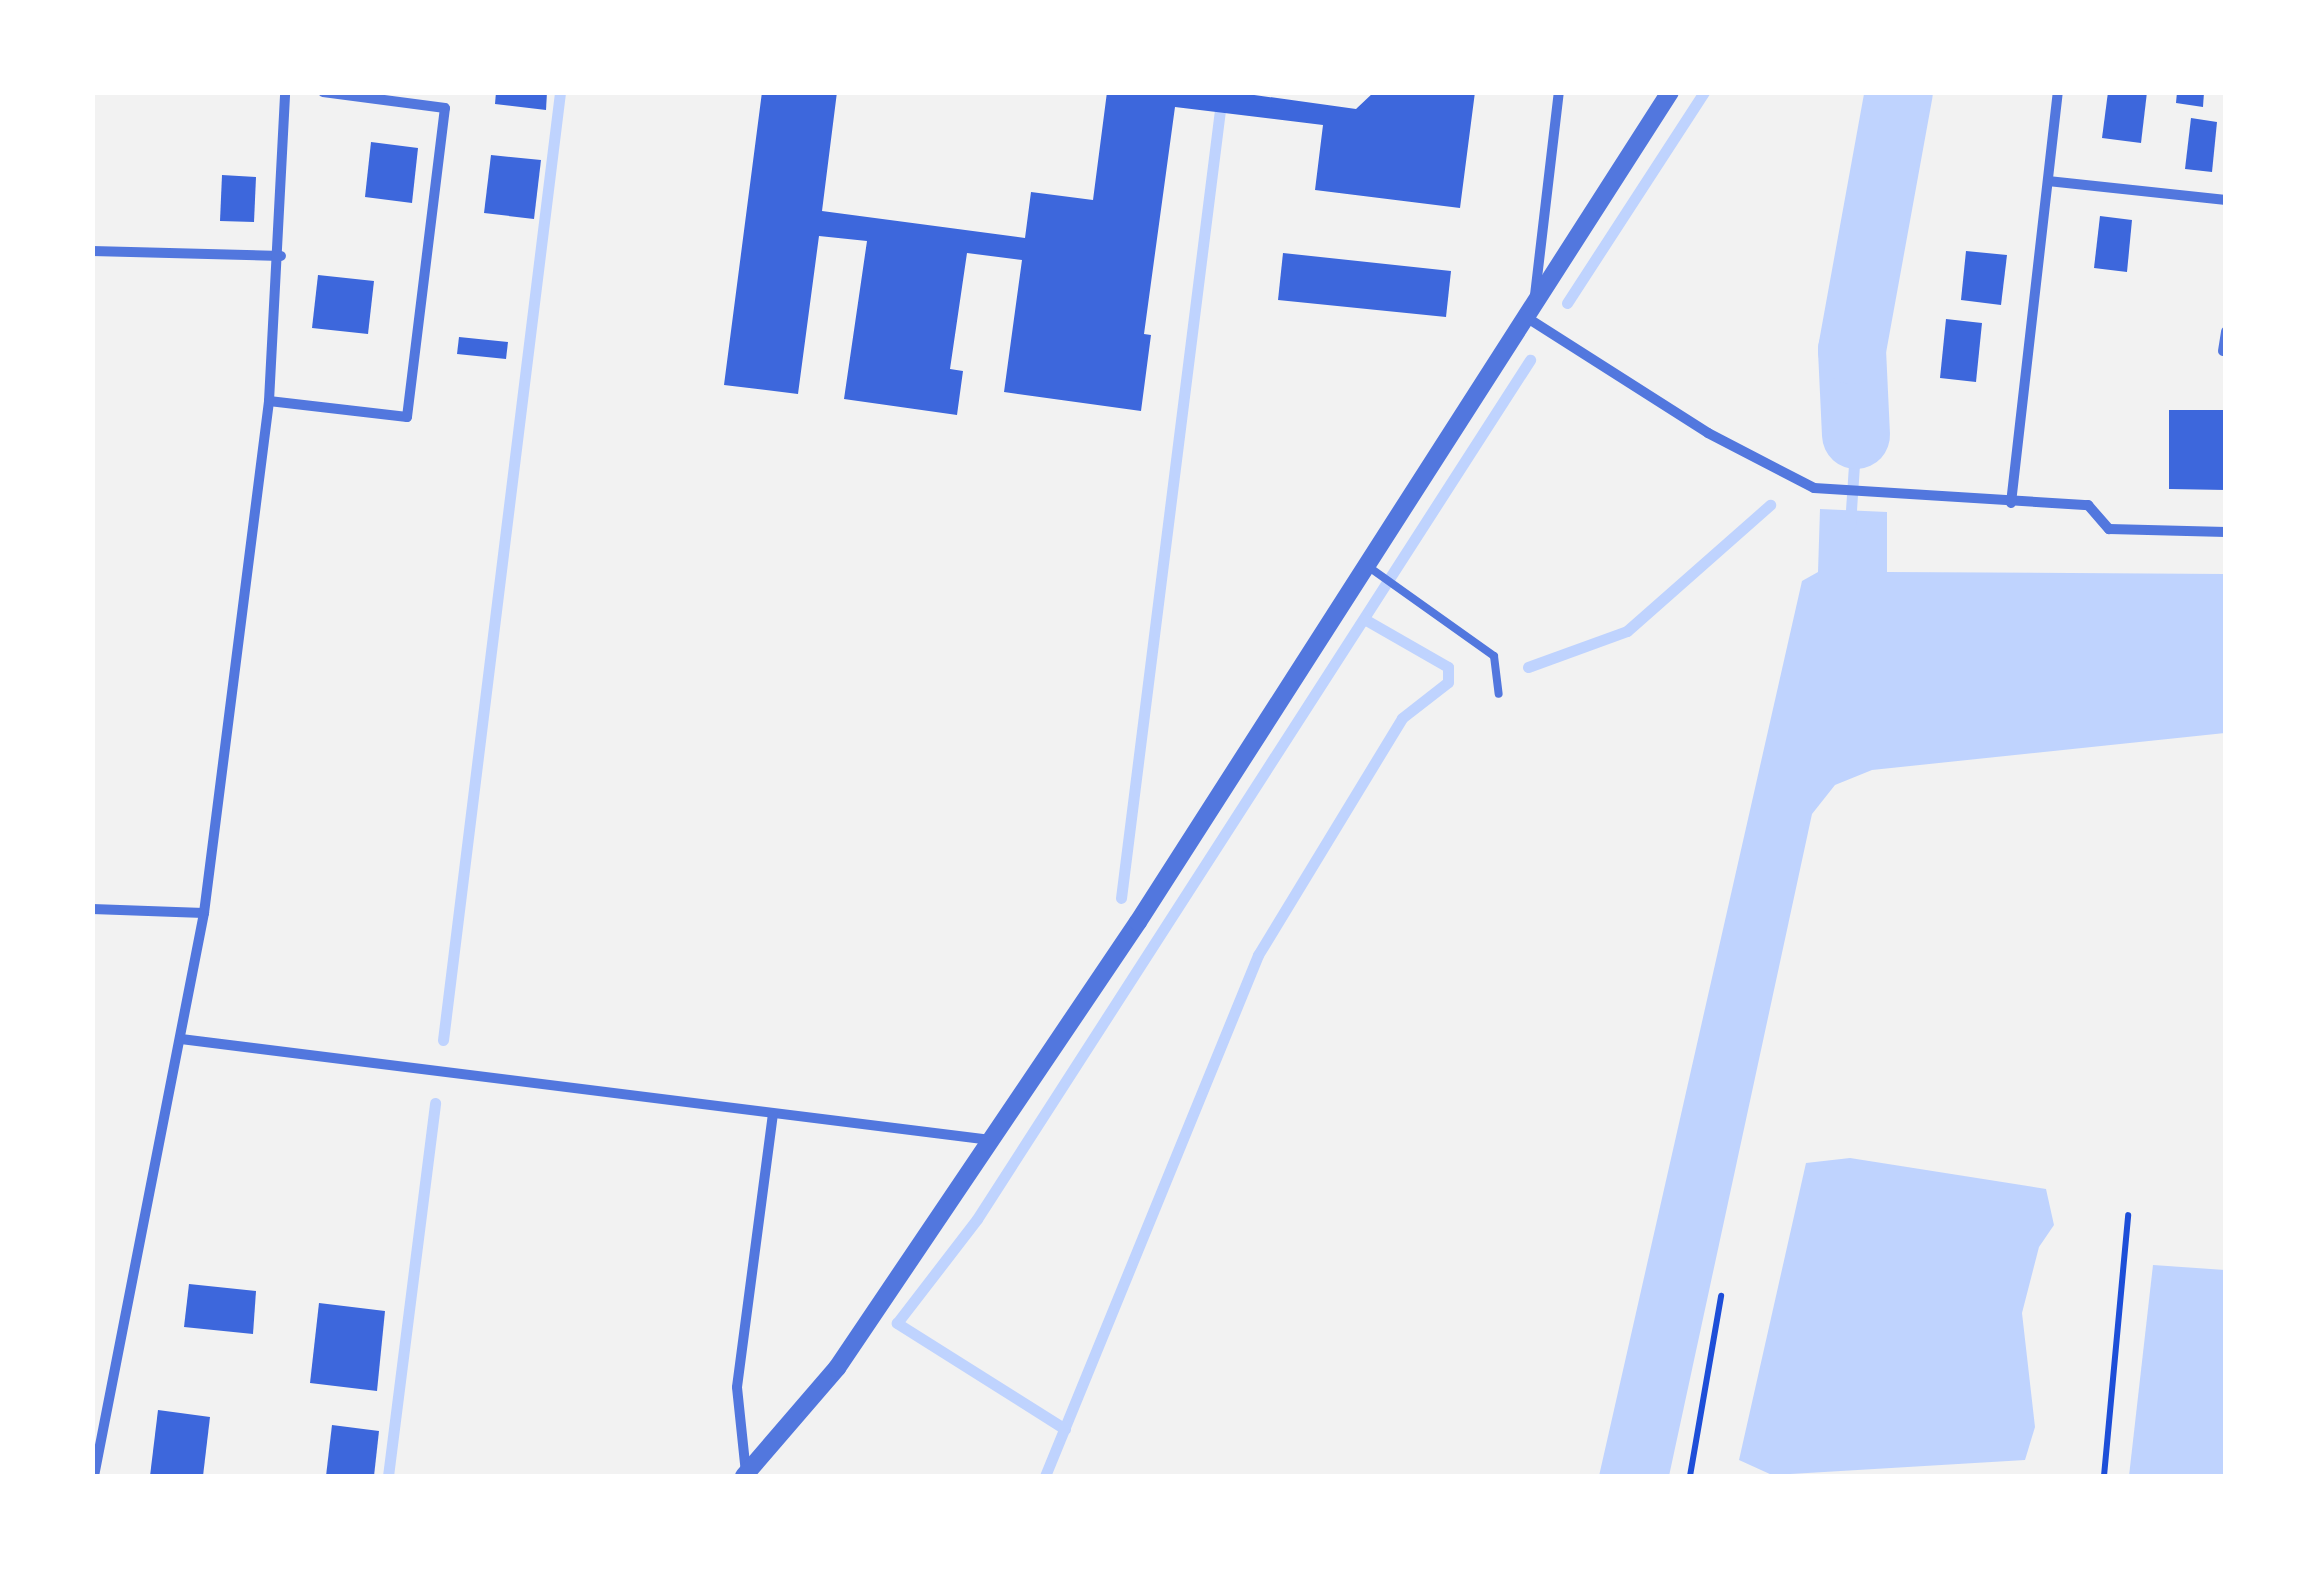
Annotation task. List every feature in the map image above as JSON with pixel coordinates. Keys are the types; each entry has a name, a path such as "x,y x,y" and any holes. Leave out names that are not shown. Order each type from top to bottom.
{"street":[{"path":"94,1476 204,912 269,400 281,256 285,92"},
{"path":"269,400 407,416 445,108 323,92"},
{"path":"1529,310 1560,92"},
{"path":"745,1475 837,1368 992,1140 1371,569 1529,310 1670,92"},
{"path":"2011,504 2058,92"},
{"path":"2048,180 2226,200"},
{"path":"92,250 281,256"},
{"path":"1529,310 1708,433 1814,488 2011,504 2088,505 2109,528 2226,532"},
{"path":"2223,351 2226,331"},
{"path":"92,909 204,912"},
{"path":"181,1040 992,1140"},
{"path":"745,1475 737,1387 773,1114"}],"lane":[{"path":"1371,569 1494,656 1499,694"}],"path":[{"path":"2104,1476 2128,1216"},
{"path":"1690,1476 1720,1296"}],"water":[{"path":"1820,509 1887,512 1887,572 2225,574 2225,733 1872,770 1835,785 1812,814 1669,1476 1599,1476 1802,581 1818,572"},
{"path":"1850,1158 2046,1189 2054,1225 2039,1247 2022,1313 2035,1427 2025,1460 1772,1475 1739,1460 1806,1163"},
{"path":"2153,1265 2225,1270 2225,1476 2129,1476"}],"building":[{"path":"496,92 547,92 546,110 495,104"},
{"path":"762,92 837,92 822,211 1025,238 1031,192 1093,200 1107,92 1233,92 1356,109 1374,92 1475,92 1460,208 1315,190 1323,125 1175,107 1144,334 1151,335 1141,411 1004,392 1022,260 967,253 950,369 963,371 957,415 844,399 867,241 819,236 798,394 724,385"},
{"path":"2108,92 2147,92 2141,143 2102,138"},
{"path":"2177,92 2204,92 2203,107 2176,103"},
{"path":"2191,118 2217,122 2212,172 2185,169"},
{"path":"371,142 418,148 412,203 365,197"},
{"path":"491,155 541,160 534,219 484,213"},
{"path":"222,175 256,177 254,222 220,221"},
{"path":"2100,216 2132,220 2127,272 2094,268"},
{"path":"1966,251 2007,255 2001,305 1961,300"},
{"path":"1283,253 1451,271 1446,317 1278,300"},
{"path":"318,275 374,281 368,334 312,328"},
{"path":"1946,319 1982,323 1976,382 1940,378"},
{"path":"459,337 508,342 506,359 457,354"},
{"path":"2169,410 2226,410 2226,490 2169,489"},
{"path":"189,1284 256,1291 253,1334 184,1327"},
{"path":"319,1303 385,1311 377,1391 310,1383"},
{"path":"158,1410 210,1417 203,1476 150,1476"},
{"path":"332,1425 379,1431 374,1476 326,1476"}],"waterway":[{"path":"443,1040 560,92"},
{"path":"1567,303 1704,92"},
{"path":"1856,435 1852,350 1899,92"},
{"path":"1121,898 1221,102"},
{"path":"1065,1429 897,1323 977,1219 1530,360"},
{"path":"1850,525 1856,435"},
{"path":"1528,667 1627,631 1770,505"},
{"path":"1045,1476 1258,955 1402,718 1448,682 1448,667 1366,620"},
{"path":"388,1476 435,1103"}]}
